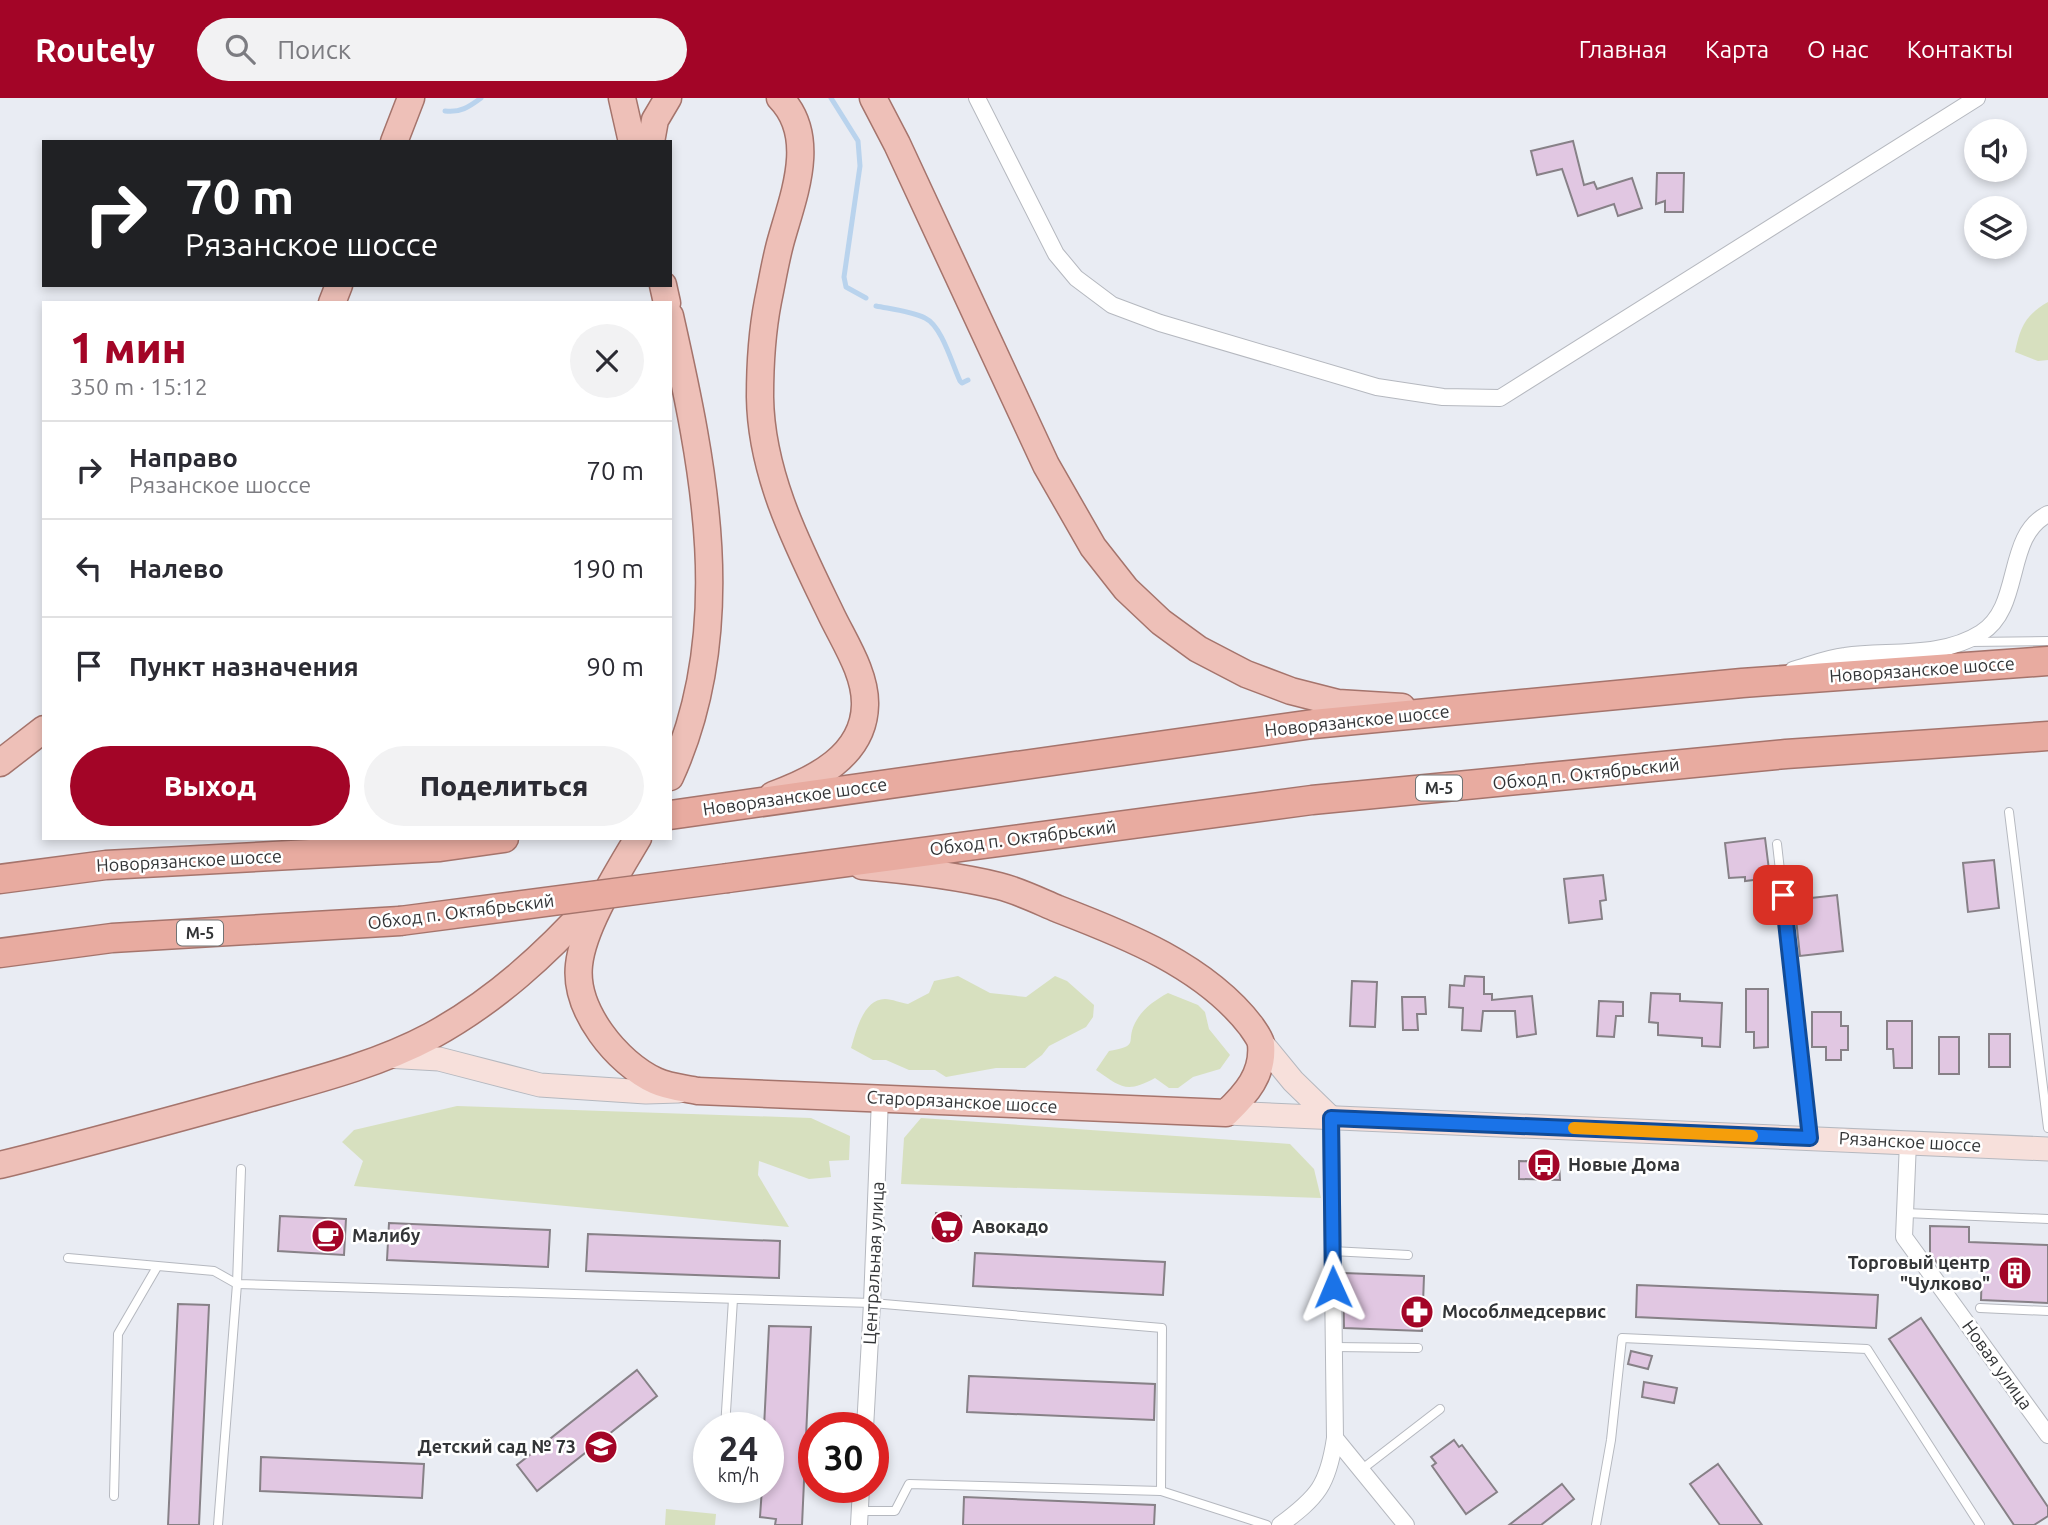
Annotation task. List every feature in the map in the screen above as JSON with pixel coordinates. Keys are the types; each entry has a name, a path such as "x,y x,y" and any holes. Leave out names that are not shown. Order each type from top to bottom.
{"highway":[{"name":"Новорязанское шоссе","path":"672,815 1313,724 1742,684 2048,661"},
{"name":"Обход п. Октябрьский","path":"0,953 112,937 400,921 1312,800 1786,754 2048,736"},
{"name":"Новорязанское шоссе","path":"0,879 106,865 440,847 490,840"}],"main road":[{"path":"395,140 411,98"},
{"path":"622,98 632,140"},
{"path":"650,140 655,120 668,98"},
{"path":"749,803 790,789 828,769 849,750 856,739 862,728 865,705 858,672 794,538 768,461 761,411 760,368 767,305 779,247 797,184 800,158 799,137 793,118 780,98"},
{"path":"873,98 1046,465 1093,547 1126,589 1161,622 1198,649 1246,674 1292,691 1339,702 1446,710"},
{"path":"672,332 675,356 699,450 708,531 710,592 706,645 696,699 681,755 672,773"},
{"path":"0,763 42,731"},
{"path":"0,1165 314,1081 429,1037 499,992 567,931 597,899 637,840"},
{"name":"Старорязанское шоссе","path":"623,864 591,925 584,945 579,963 581,991 593,1020 624,1059 639,1072 657,1081 698,1091 1226,1113"},
{"path":"832,864 922,872 1001,886 1110,929 1161,954 1213,988 1243,1016 1293,1081 1331,1118"},
{"path":"1226,1113 1252,1084 1258,1071 1261,1042"},
{"path":"385,1056 439,1059 540,1085 646,1092 698,1091"},
{"name":"Рязанское шоссе","path":"1226,1113 2048,1149"}],"street":[{"path":"977,98 1056,254 1076,278 1112,305 1160,323 1377,387 1443,397 1500,398 1977,98"},
{"path":"1742,684 1842,656 1940,648 1984,632 2010,592 2017,558 2028,534 2041,518 2048,514"},
{"name":"Центральная улица","path":"865,1412 880,1098"},
{"path":"1280,1525 1310,1503 1330,1468 1335,1438 1331,1118"},
{"name":"Новая улица","path":"1908,1142 1904,1237 2048,1435"},
{"path":"1335,1438 1406,1525"}],"lane":[{"path":"1961,642 2048,641"},
{"path":"2009,812 2048,1128"},
{"path":"1777,844 1810,1138"},
{"path":"218,1525 237,1284 241,1169"},
{"path":"1905,1213 2048,1219"},
{"path":"1332,1251 1408,1255"},
{"path":"68,1258 214,1271 237,1284 872,1303 1162,1328 1161,1491"},
{"path":"114,1496 118,1334 157,1267"},
{"path":"726,1412 733,1299"},
{"path":"1980,1308 2048,1311"},
{"path":"1596,1525 1612,1440 1622,1338 1867,1349 1980,1525"},
{"path":"1334,1347 1418,1348"},
{"path":"1361,1470 1440,1409"},
{"path":"859,1518 895,1511 909,1484 1161,1491 1267,1525"}],"green space":[{"path":"2048,302 2048,360 2038,361 2015,352 2025,323"},
{"path":"958,976 990,993 1026,997 1055,976 1067,981 1094,1005 1093,1017 1086,1027 1049,1046 1025,1068 996,1068 946,1077 935,1070 909,1070 886,1060 873,1060 851,1048 858,1025 871,1004 885,999 908,1004 929,993 934,981"},
{"path":"1168,993 1198,1005 1205,1012 1209,1029 1230,1055 1220,1069 1193,1077 1178,1088 1169,1088 1155,1078 1137,1086 1124,1086 1096,1070 1109,1051 1129,1045 1132,1030 1141,1013"},
{"path":"457,1106 811,1118 850,1136 849,1160 829,1161 831,1177 809,1179 759,1161 758,1175 789,1227 354,1186 363,1161 342,1142 354,1130"},
{"path":"921,1118 1290,1144 1314,1169 1321,1198 901,1184 904,1138"},
{"path":"666,1509 716,1514 715,1525 665,1525"}],"building":[{"path":"1573,141 1584,185 1594,182 1597,189 1632,178 1642,208 1618,216 1614,204 1578,216 1562,169 1537,175 1531,151"},
{"path":"1657,173 1684,173 1683,212 1665,212 1665,201 1656,204"},
{"path":"1765,838 1770,878 1745,881 1745,877 1729,878 1725,843"},
{"path":"1994,860 1999,908 1968,912 1963,863"},
{"path":"1603,875 1606,900 1600,901 1602,919 1569,923 1564,879"},
{"path":"1837,895 1843,951 1800,956 1794,900"},
{"path":"1465,976 1484,977 1484,994 1492,994 1492,1000 1532,996 1536,1034 1517,1037 1515,1011 1483,1011 1481,1031 1462,1030 1463,1008 1449,1007 1450,985 1464,986"},
{"path":"1352,981 1377,982 1375,1027 1350,1026"},
{"path":"1746,989 1768,989 1768,1047 1754,1048 1754,1032 1746,1032"},
{"path":"1651,993 1680,994 1680,1001 1722,1003 1720,1047 1702,1046 1702,1038 1658,1035 1658,1023 1649,1022"},
{"path":"1402,997 1425,997 1426,1014 1417,1014 1418,1030 1403,1030"},
{"path":"1599,1001 1623,1002 1623,1016 1616,1016 1614,1037 1597,1036"},
{"path":"1812,1012 1841,1012 1841,1026 1848,1026 1848,1050 1841,1050 1841,1060 1826,1060 1826,1047 1812,1047"},
{"path":"1887,1021 1912,1021 1912,1068 1894,1068 1893,1049 1887,1049"},
{"path":"1989,1034 2010,1034 2010,1067 1989,1067"},
{"path":"1939,1037 1959,1037 1959,1074 1939,1074"},
{"path":"1519,1161 1559,1162 1560,1180 1519,1179"},
{"path":"936,1213 961,1216 958,1240 933,1238"},
{"path":"280,1216 346,1219 344,1255 278,1251"},
{"path":"389,1223 550,1230 548,1267 387,1260"},
{"name":"Торговый центр \"Чулково\"","path":"1930,1226 1969,1227 1969,1242 2048,1245 2048,1303 1981,1300 1982,1269 1941,1268 1930,1253"},
{"path":"588,1234 780,1241 779,1278 586,1271"},
{"path":"975,1253 1165,1262 1163,1295 973,1286"},
{"path":"1343,1273 1424,1276 1422,1331 1344,1328"},
{"path":"1637,1285 1878,1295 1876,1328 1636,1317"},
{"path":"178,1304 209,1305 199,1525 168,1525"},
{"path":"1921,1318 2048,1507 2048,1516 2034,1525 2014,1525 1889,1339"},
{"path":"769,1326 811,1327 807,1412 798,1412 798,1503 803,1503 802,1525 775,1525 776,1519 760,1517 761,1503 784,1503 784,1412 765,1412"},
{"path":"1631,1351 1652,1356 1648,1369 1628,1364"},
{"path":"637,1370 657,1396 537,1491 517,1465"},
{"path":"969,1376 1155,1384 1154,1420 967,1412"},
{"path":"1644,1382 1677,1388 1674,1403 1642,1397"},
{"path":"1454,1440 1459,1447 1462,1445 1497,1492 1466,1514 1432,1466 1436,1463 1431,1457"},
{"path":"261,1457 424,1464 422,1498 260,1491"},
{"path":"1718,1464 1762,1525 1720,1525 1690,1484"},
{"path":"1562,1484 1574,1499 1541,1525 1509,1525"},
{"path":"964,1497 1155,1505 1154,1525 963,1525"}],"waterway":[{"path":"445,111 464,109 481,98"},
{"path":"831,98 858,141 860,166 844,277 846,287 866,298"},
{"path":"876,306 914,314 931,322 946,346 960,381 962,383 968,380"}],"slow traffic":[{"path":"1574,1128 1752,1136"}],"place":[{"name":"Новые Дома","path":"1544,1165"},
{"name":"Авокадо","path":"947,1227"},
{"name":"Малибу","path":"328,1236"},
{"name":"Торговый центр \"Чулково\"","path":"2015,1273"},
{"name":"Мособлмедсервис","path":"1417,1312"},
{"name":"Детский сад № 73","path":"601,1447"}],"route":[{"path":"1333,1287 1331,1118 1810,1138 1783,895"}]}
